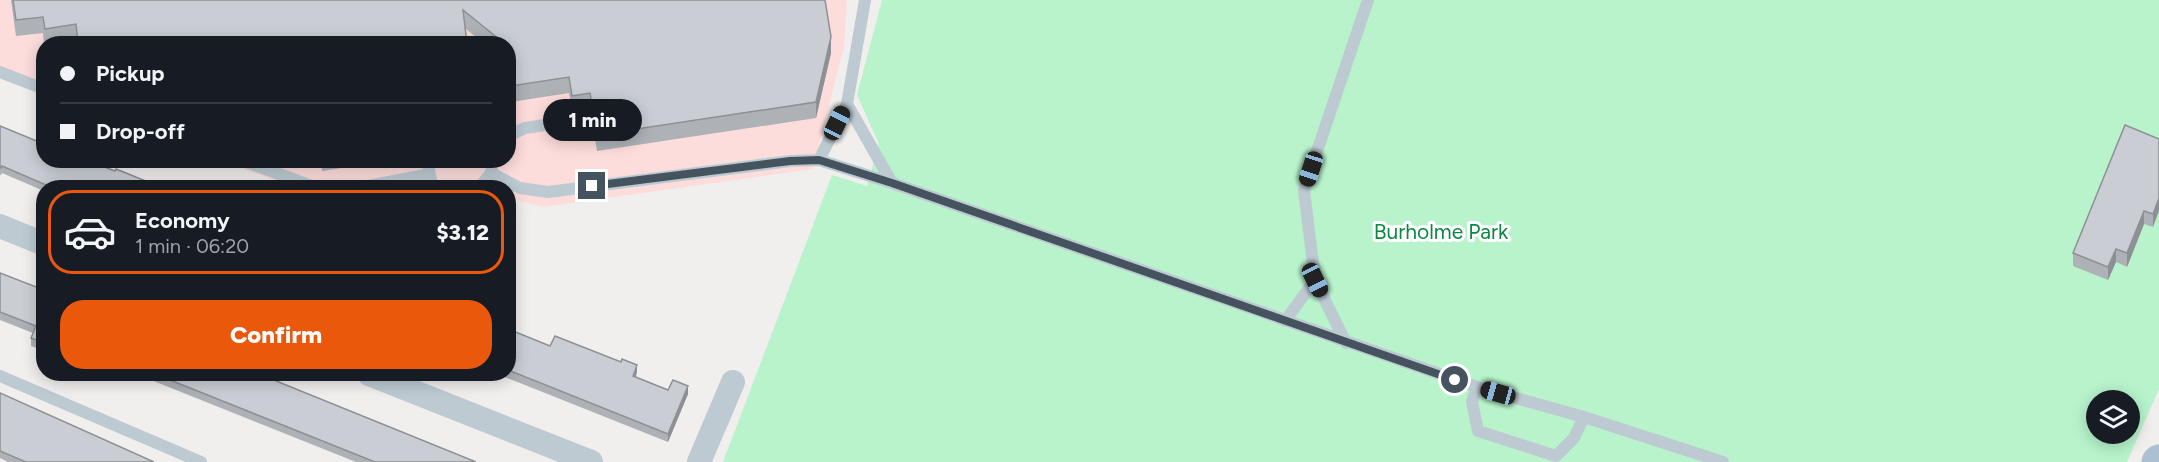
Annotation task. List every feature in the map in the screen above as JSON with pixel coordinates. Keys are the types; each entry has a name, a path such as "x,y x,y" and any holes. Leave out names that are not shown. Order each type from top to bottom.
{"street":[{"path":"0,226 36,241"},
{"path":"387,381 591,462"},
{"path":"699,462 733,382"}],"lane":[{"path":"819,160 846,104 865,0"},
{"path":"1346,343 1315,280 1304,190 1368,0"},
{"path":"0,72 36,86"},
{"path":"846,104 892,183"},
{"path":"516,132 525,128 584,119"},
{"path":"516,186 548,192 819,160 892,183 1477,387 1584,417 1723,462"},
{"path":"263,168 295,180"},
{"path":"429,168 431,180"},
{"path":"485,180 492,168"},
{"path":"491,173 505,180"},
{"path":"399,180 430,174"},
{"path":"1285,321 1315,280"},
{"path":"0,376 201,462"},
{"path":"1477,387 1472,402 1478,431 1556,456 1574,438 1584,417"}],"shaded area":[{"path":"0,0 847,0 844,47 813,169 543,207 516,200 516,180 273,180 240,168 516,168 516,36 36,36 36,92 0,78"}],"green space":[{"name":"Burholme Park","path":"882,0 2159,0 2159,389 2140,432 2140,390 2086,390 2086,444 2135,444 2127,462 723,462 832,175 867,186 879,144 857,95"}],"building":[{"path":"13,0 825,0 831,37 816,102 597,135 590,93 572,96 569,77 516,85 516,36 495,36 463,10 466,36 77,36 76,24 45,29 43,17 16,20"},
{"path":"2125,125 2159,139 2159,198 2153,214 2144,211 2127,253 2116,249 2108,267 2073,253"},
{"path":"0,126 36,141 36,168 107,168 115,171 116,169 143,180 36,181 0,167"},
{"path":"0,273 36,287 36,326 0,312"},
{"path":"36,326 36,340 31,338"},
{"path":"516,332 550,346 555,336 621,362 622,359 637,365 633,376 668,390 673,380 688,386 668,434 516,373"},
{"path":"172,381 276,381 476,462 375,462"},
{"path":"0,393 154,462 26,462 0,451"}],"route":[{"path":"592,186 790,161 819,160 867,174 1455,380"}]}
